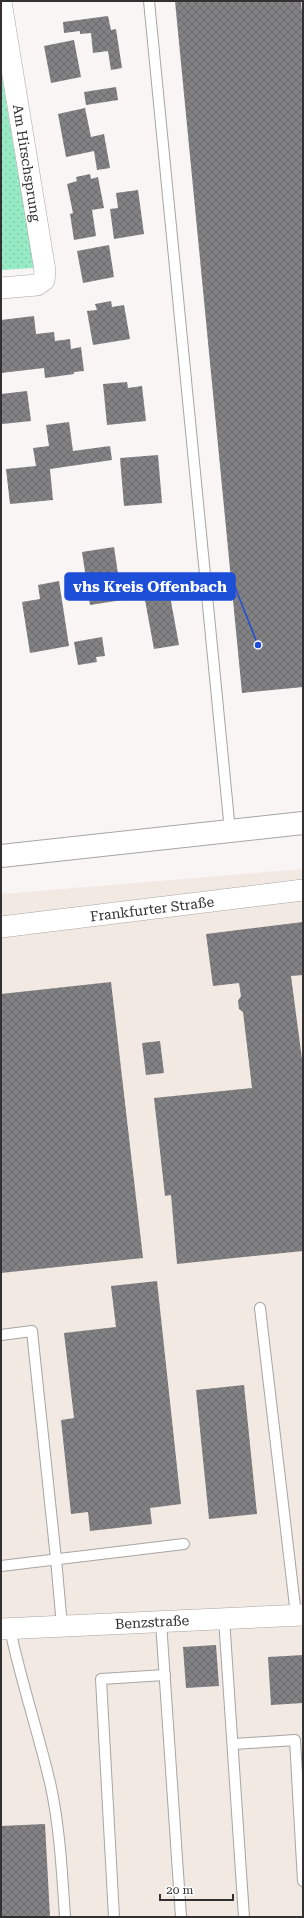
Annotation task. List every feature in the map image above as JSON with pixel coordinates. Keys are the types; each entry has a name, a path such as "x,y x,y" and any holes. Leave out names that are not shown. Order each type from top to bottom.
{"street":[{"name":"Am Hirschsprung","path":"1,2 45,271 44,280 37,285 1,288"},
{"path":"1,856 303,823"},
{"name":"Frankfurter Straße","path":"1,927 303,890"},
{"name":"Benzstraße","path":"6,1629 299,1615"}],"lane":[{"path":"149,1 230,831"},
{"path":"260,1308 299,1615"},
{"path":"1,1335 32,1331 62,1626"},
{"path":"1,1566 184,1544"},
{"path":"224,1618 234,1744 244,1917"},
{"path":"161,1622 181,1917"},
{"path":"6,1629 16,1659 51,1788 61,1845 65,1917"},
{"path":"114,1917 101,1679 165,1675"},
{"path":"234,1744 295,1740 303,1881"}],"shaded area":[{"path":"303,869 303,1917 1,1917 1,894"}],"green space":[{"path":"1,72 34,268 1,270"}],"building":[{"path":"175,1 301,1 303,24 303,687 242,693"},
{"path":"108,16 111,30 116,29 122,68 111,70 108,51 93,53 91,33 80,34 80,31 64,33 63,22"},
{"path":"74,40 81,77 51,83 44,46"},
{"path":"116,87 118,100 86,105 84,92"},
{"path":"85,108 91,137 104,134 110,168 97,170 94,151 66,157 58,114"},
{"path":"90,174 91,179 98,177 104,208 92,210 96,236 74,240 70,214 73,213 67,184 77,181 76,177"},
{"path":"138,190 144,234 114,239 110,209 118,208 116,193"},
{"path":"109,245 114,277 83,283 77,251"},
{"path":"111,301 112,307 124,305 130,339 93,345 87,311 97,310 95,304"},
{"path":"34,316 36,334 54,332 55,341 70,339 71,349 81,347 84,371 45,378 44,368 1,373 1,320"},
{"path":"127,382 128,388 142,386 146,421 107,425 103,384"},
{"path":"27,391 31,421 2,424 1,394"},
{"path":"69,422 73,451 110,446 112,460 50,469 53,500 10,504 6,469 36,466 33,448 49,446 46,425"},
{"path":"158,455 162,503 124,506 120,458"},
{"path":"114,547 122,600 90,605 82,552"},
{"path":"59,581 69,646 30,653 22,602 40,599 38,585"},
{"path":"170,596 179,645 154,649 145,600"},
{"path":"102,637 105,656 96,657 97,662 78,665 74,642"},
{"path":"303,922 303,975 291,976 303,1067 303,1251 177,1264 171,1195 165,1196 154,1098 252,1088 243,1012 239,1009 238,1001 241,996 239,983 213,986 206,934"},
{"path":"111,982 143,1258 1,1273 1,994"},
{"path":"160,1041 164,1073 146,1075 142,1043"},
{"path":"157,1281 181,1504 150,1508 152,1524 90,1531 88,1512 71,1514 61,1420 74,1418 64,1333 116,1327 111,1286"},
{"path":"244,1385 257,1514 209,1519 196,1390"},
{"path":"216,1645 219,1686 186,1688 183,1647"},
{"path":"303,1655 303,1703 271,1705 268,1657"},
{"path":"45,1824 50,1917 1,1917 1,1826"}],"place":[{"name":"vhs Kreis Offenbach","path":"258,645"}]}
